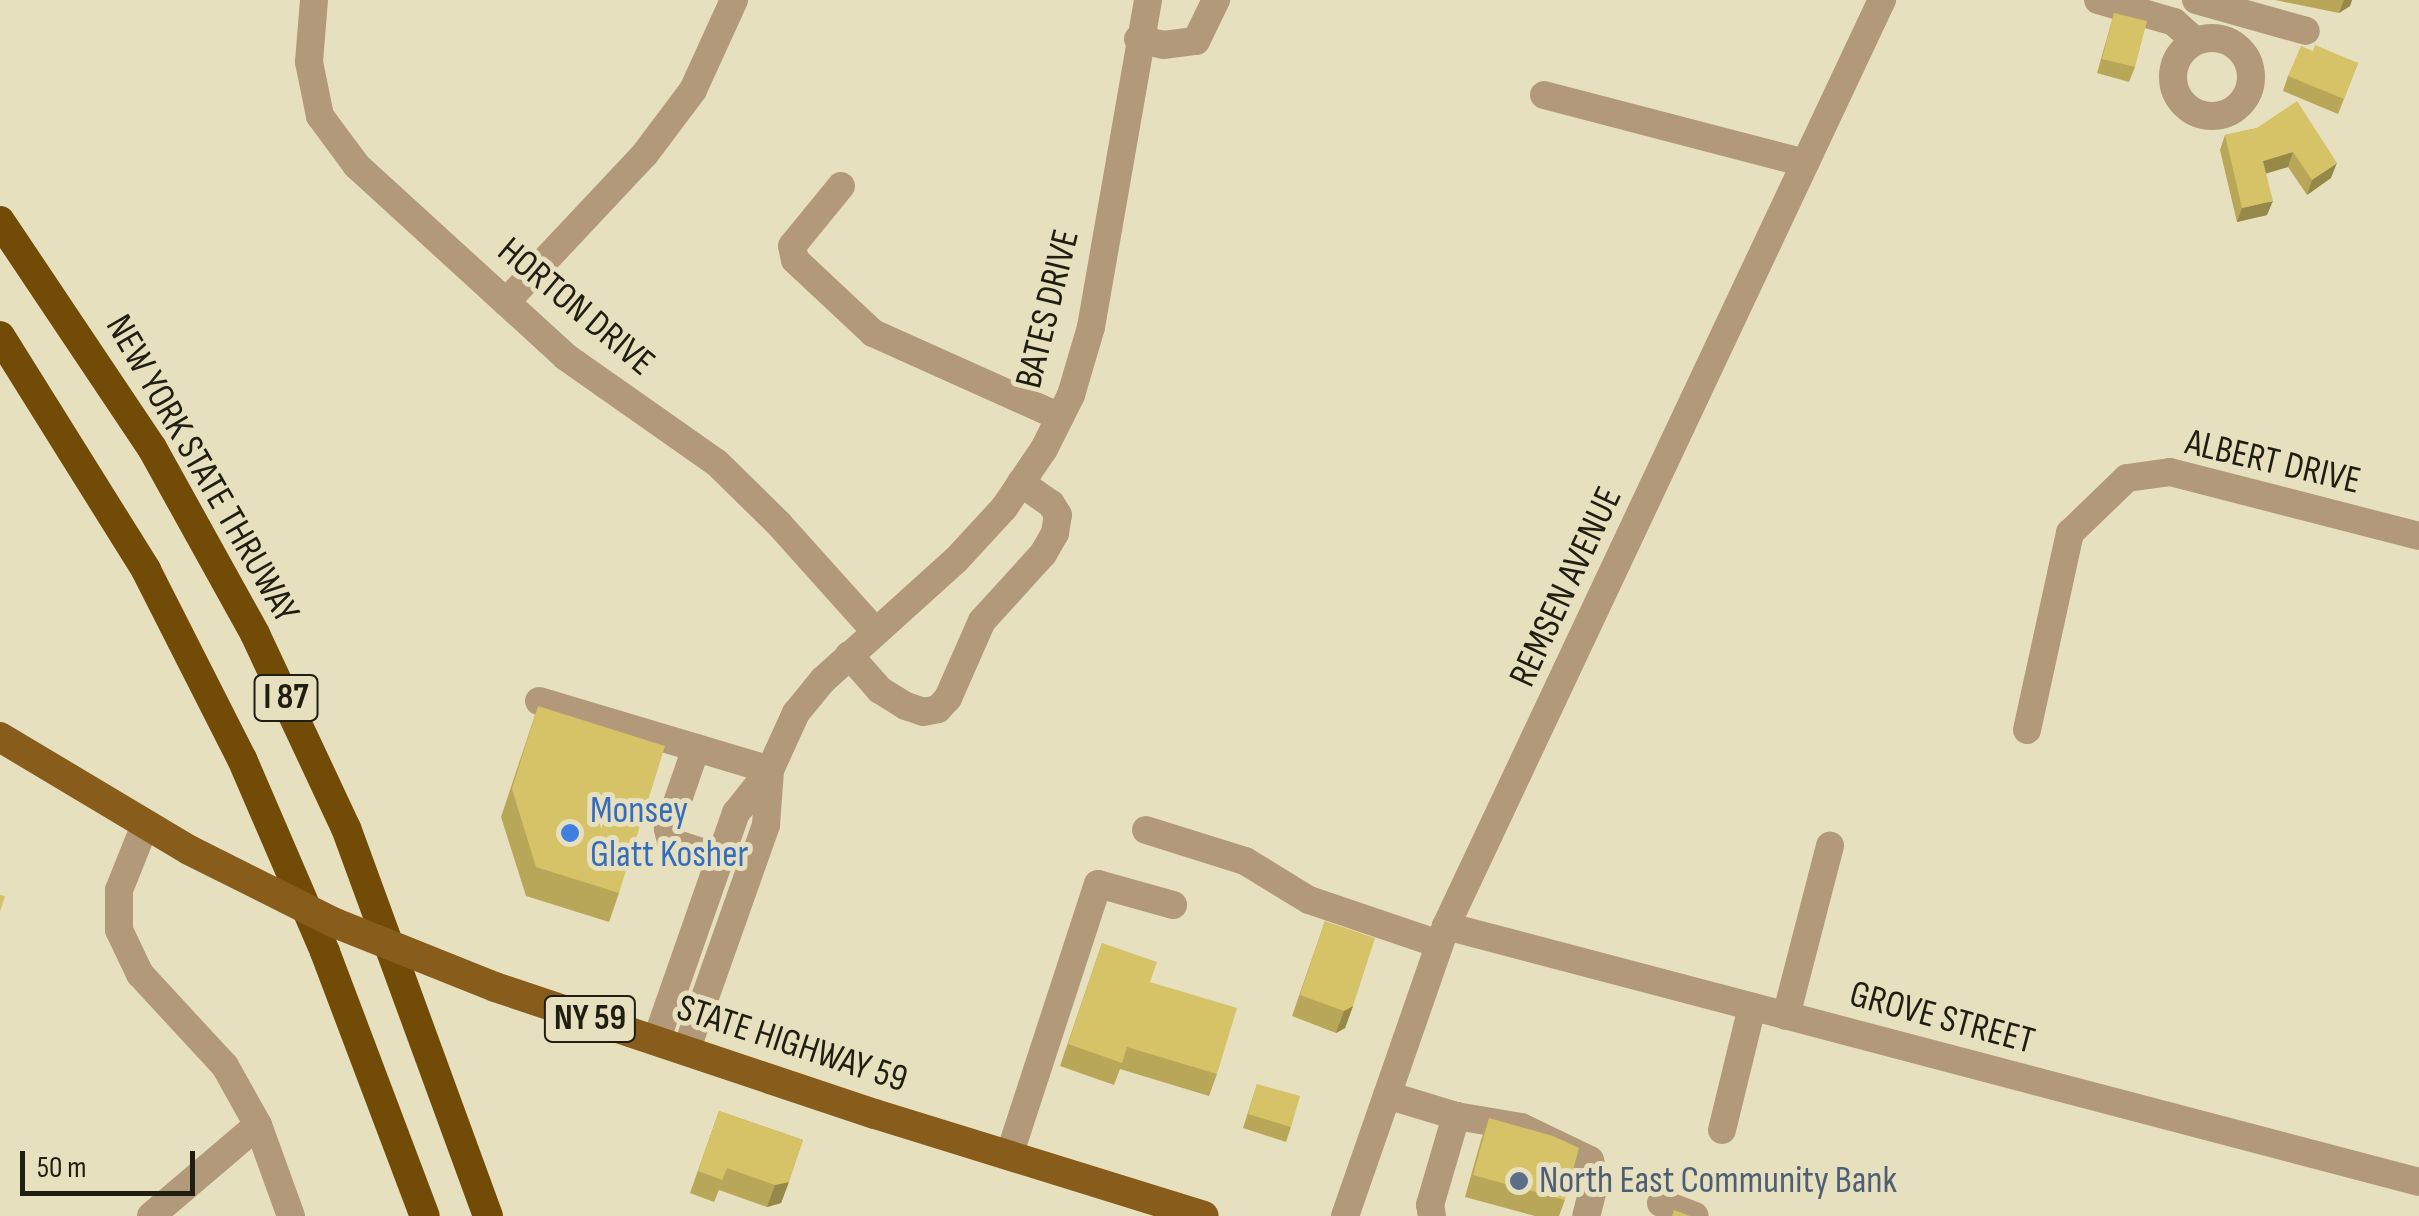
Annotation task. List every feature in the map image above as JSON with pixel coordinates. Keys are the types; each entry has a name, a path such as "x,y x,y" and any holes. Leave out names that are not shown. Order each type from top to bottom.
{"highway":[{"name":"NEW YORK STATE THRUWAY","path":"0,221 152,448 204,538 286,699 379,912 488,1216"},
{"name":"I 87","path":"0,336 146,570 242,759 325,952 425,1216"}],"main road":[{"name":"NY 59","path":"0,737 145,824"},
{"name":"STATE HIGHWAY 59","path":"145,824 335,922 495,986 1008,1156"},
{"name":"NY 59","path":"1008,1156 1204,1216"}],"street":[{"name":"HORTON DRIVE","path":"314,0 309,62 320,116 357,166 566,356 716,463 779,524 876,630"},
{"path":"506,302 645,154 693,90 734,0"},
{"name":"BATES DRIVE","path":"656,1041 736,813 770,770 796,713 849,655 956,560 1021,483 1060,417 1091,326 1138,39 1148,0"},
{"path":"1138,39 1163,45 1196,41 1216,0"},
{"name":"REMSEN AVENUE","path":"1345,1216 1442,935 1882,0"},
{"path":"2098,0 2174,22 2195,41"},
{"path":"2196,0 2306,31"},
{"path":"1544,95 1806,164"},
{"path":"841,186 792,246 795,260 872,332 1060,417"},
{"name":"ALBERT DRIVE","path":"2028,730 2070,533 2126,478 2170,472 2419,535"},
{"path":"849,655 893,698 923,712 938,709 948,698 982,620 1044,554 1054,533 1058,515 1051,504 1021,483"},
{"path":"539,702 770,770"},
{"path":"696,748 668,828 671,842 720,858"},
{"name":"BATES DRIVE","path":"686,1051 766,826 770,770"},
{"path":"145,824 119,890 119,930 140,974 225,1066 258,1125 292,1216"},
{"name":"GROVE STREET","path":"1146,830 1232,855 1277,877 1309,900 1752,1007 2419,1182"},
{"path":"1786,1016 1830,846"},
{"path":"1008,1156 1098,884 1173,905"},
{"path":"1722,1130 1752,1007"},
{"path":"1387,1095 1456,1116 1501,1121 1590,1160 1595,1181 1586,1216"},
{"path":"1432,1216 1430,1205 1456,1116"},
{"path":"150,1216 258,1125"},
{"path":"1661,1203 1694,1216"}],"building":[{"path":"2114,13 2147,21 2135,67 2102,59"},
{"path":"2315,45 2358,63 2344,99 2288,76 2301,46 2313,51"},
{"path":"2297,101 2337,163 2312,180 2293,152 2263,161 2273,201 2242,208 2225,135 2257,128"},
{"path":"538,706 665,746 619,893 536,867 512,789"},
{"path":"1325,921 1375,938 1353,1006 1344,1011 1300,995"},
{"path":"1102,943 1157,962 1150,982 1237,1008 1217,1074 1127,1047 1122,1063 1068,1044"},
{"path":"1257,1084 1300,1096 1291,1127 1248,1114"},
{"path":"719,1111 803,1140 789,1182 775,1185 727,1168 722,1180 698,1171"},
{"name":"North East Community Bank","path":"1489,1118 1553,1136 1579,1148 1565,1200 1473,1175"}],"place":[{"name":"Monsey Glatt Kosher","path":"570,833"},
{"name":"North East Community Bank","path":"1519,1181"}]}
